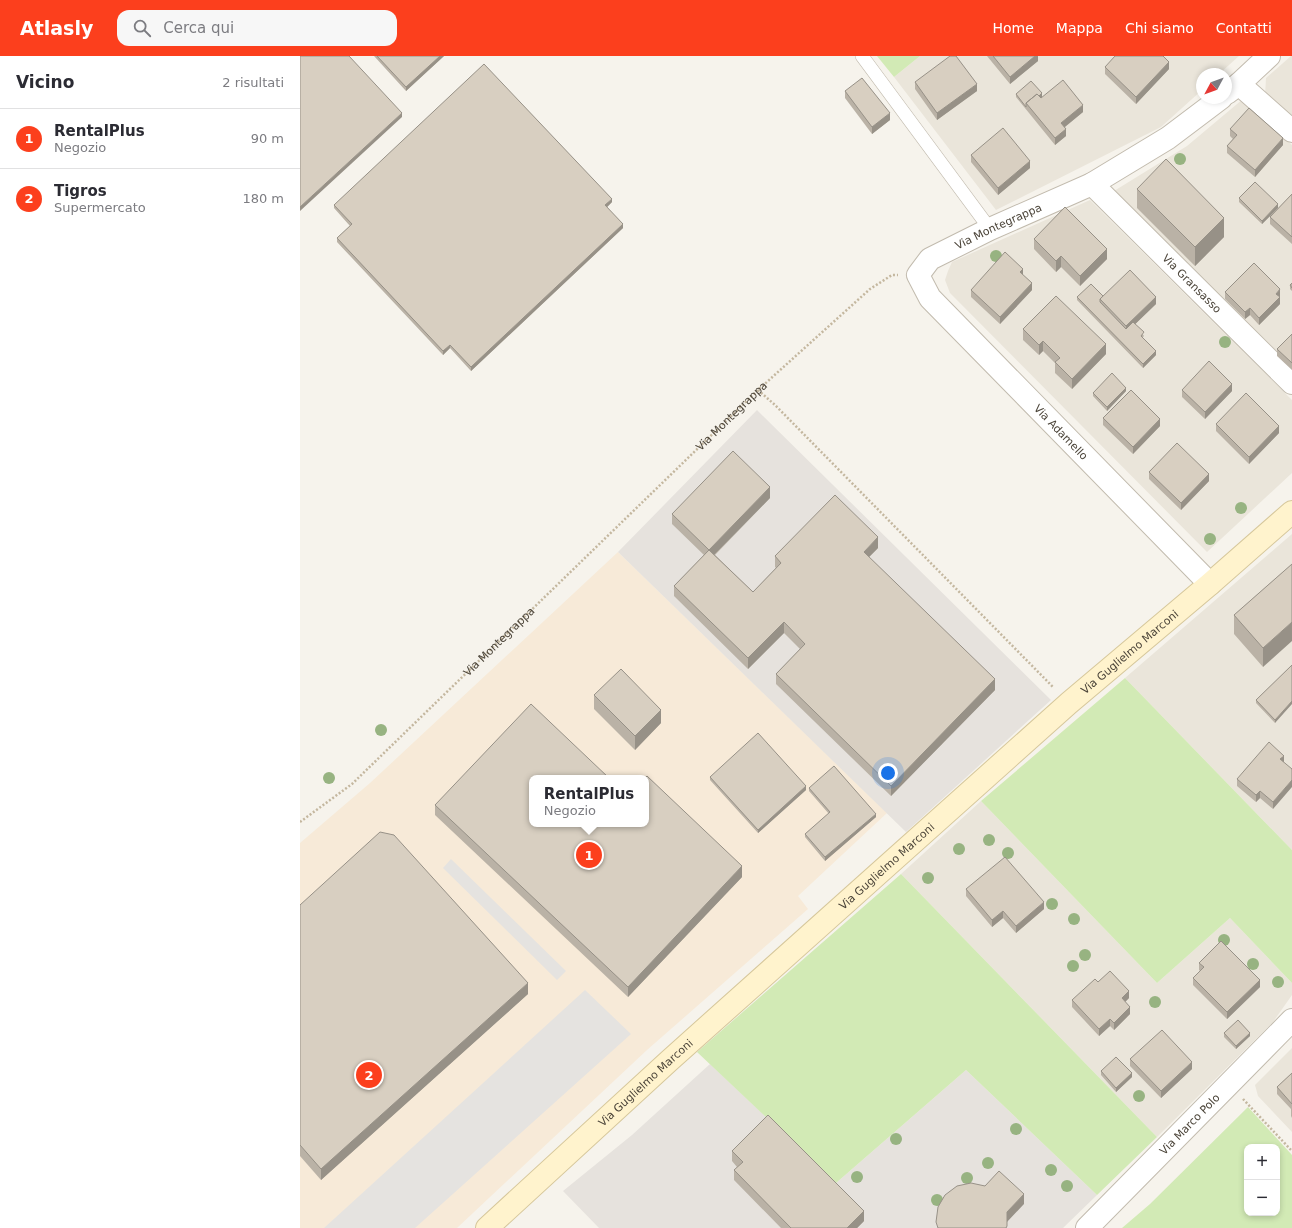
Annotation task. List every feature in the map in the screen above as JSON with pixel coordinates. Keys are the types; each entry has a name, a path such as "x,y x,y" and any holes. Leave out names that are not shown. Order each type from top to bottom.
{"street":[{"path":"1269,56 1232,89 1292,131"},
{"name":"Via Montegrappa","path":"918,275 930,258 990,229 1092,184 1168,138 1213,104"},
{"name":"Via Gransasso","path":"1092,184 1292,383"},
{"name":"Via Adamello","path":"918,275 930,298 1210,584"},
{"name":"Via Guglielmo Marconi","path":"487,1228 670,1060 1069,703 1210,584 1292,512"},
{"name":"Via Marco Polo","path":"1087,1228 1291,1022"}],"lane":[{"path":"862,56 990,229"}],"path":[{"name":"Via Montegrappa","path":"300,822 352,784 758,390 870,289 892,275 918,275"},
{"path":"758,390 1069,703"},
{"path":"1229,1084 1292,1152"}],"shaded area":[{"path":"920,56 1239,56 1226,68 1196,68 1196,95 1161,127 996,210 894,77"},
{"path":"1291,56 1292,119 1265,96 1266,78"},
{"path":"1243,99 1292,145 1292,370 1114,191 1187,146"},
{"path":"1090,200 1292,400 1292,473 1207,552 950,293 945,280 952,262"},
{"path":"757,410 1051,700 906,832 618,552"},
{"path":"1292,534 1292,850 1125,678"},
{"path":"618,552 887,813 798,896 808,909 647,1050 457,1228 300,1228 300,843 370,783"},
{"path":"981,801 1157,983 1230,918 1292,983 1292,995 1273,1022 1157,1137 901,874"},
{"path":"451,859 566,971 557,980 443,868"},
{"path":"585,990 631,1034 415,1228 324,1228"},
{"path":"1292,1048 1292,1132 1258,1096 1255,1085"},
{"path":"710,1064 836,1183 966,1070 1097,1195 1063,1228 599,1228 563,1191 632,1135"}],"green space":[{"path":"877,56 920,56 894,77"},
{"path":"1125,678 1292,850 1292,983 1230,918 1157,983 981,801"},
{"path":"901,874 1157,1137 1097,1195 966,1070 836,1183 697,1052"},
{"path":"1248,1107 1292,1155 1292,1228 1122,1228 1150,1204"}],"building":[{"path":"300,56 349,56 402,113 300,207"},
{"path":"377,56 440,56 406,87"},
{"path":"950,56 956,56 977,84 937,113 915,82"},
{"path":"993,56 1035,56 1010,77"},
{"path":"1115,56 1163,56 1169,62 1136,97 1105,67"},
{"path":"484,64 612,199 605,205 623,224 471,367 450,345 443,351 337,238 352,224 334,205"},
{"path":"862,78 890,113 872,127 845,91"},
{"path":"1063,80 1083,105 1061,123 1066,129 1055,138 1026,103 1037,94 1041,98"},
{"path":"1031,81 1042,93 1039,96 1037,94 1026,103 1026,107 1016,94"},
{"path":"1249,108 1283,138 1255,170 1227,146 1237,135 1230,129"},
{"path":"1003,128 1030,161 998,188 971,155"},
{"path":"1166,159 1224,218 1195,247 1137,189"},
{"path":"1255,182 1278,204 1262,221 1239,198"},
{"path":"1292,194 1292,237 1270,217"},
{"path":"1065,207 1107,249 1080,276 1061,256 1056,261 1034,239"},
{"path":"1005,252 1023,269 1020,272 1032,283 1000,317 971,290"},
{"path":"1254,263 1280,289 1276,294 1280,297 1259,318 1250,308 1245,312 1225,292"},
{"path":"1130,270 1156,297 1126,326 1100,299"},
{"path":"1091,284 1103,296 1100,299 1100,302 1126,329 1133,322 1144,332 1141,336 1156,351 1143,364 1077,297"},
{"path":"1056,296 1106,344 1072,379 1055,362 1060,358 1043,341 1039,345 1023,329"},
{"path":"1292,334 1292,363 1277,349"},
{"path":"1209,361 1232,384 1205,412 1182,390"},
{"path":"1112,373 1126,388 1107,407 1093,393"},
{"path":"1131,390 1160,419 1133,447 1103,418"},
{"path":"1246,393 1279,426 1249,457 1216,424"},
{"path":"1177,443 1209,474 1181,503 1149,472"},
{"path":"733,451 770,487 709,550 672,514"},
{"path":"835,495 878,537 864,552 995,679 891,786 776,674 805,644 784,622 748,658 674,586 709,550 753,592 781,563 775,556"},
{"path":"1292,564 1292,622 1263,648 1234,615"},
{"path":"1292,665 1292,701 1275,720 1256,700"},
{"path":"621,669 661,710 635,736 594,695"},
{"path":"531,704 606,775 529,775 529,827 649,827 649,778 742,866 628,987 435,805"},
{"path":"758,733 806,786 758,830 710,777"},
{"path":"1269,742 1284,756 1280,759 1292,769 1292,780 1273,802 1260,791 1256,795 1237,779"},
{"path":"834,766 876,814 825,857 805,834 830,812 809,788"},
{"path":"380,832 394,835 528,983 321,1169 300,1145 300,905"},
{"path":"1005,857 1044,902 1016,926 1003,911 992,920 966,889"},
{"path":"1221,941 1260,980 1227,1012 1193,978 1204,967 1199,963"},
{"path":"1110,971 1129,991 1122,998 1130,1007 1114,1023 1110,1019 1099,1029 1072,1000 1095,979 1098,982"},
{"path":"1238,1020 1250,1033 1236,1046 1224,1033"},
{"path":"1162,1030 1192,1062 1161,1091 1130,1059"},
{"path":"1116,1057 1132,1073 1116,1088 1101,1071"},
{"path":"1292,1073 1292,1104 1277,1087"},
{"path":"768,1115 864,1211 847,1228 791,1228 734,1170 743,1162 732,1151"},
{"path":"999,1171 1024,1194 1007,1212 1006,1228 938,1228 936,1222 938,1207 945,1195 957,1186 971,1183 985,1186"}],"place":[{"name":"RentalPlus","path":"589,855"},
{"name":"Tigros","path":"369,1075"}]}
